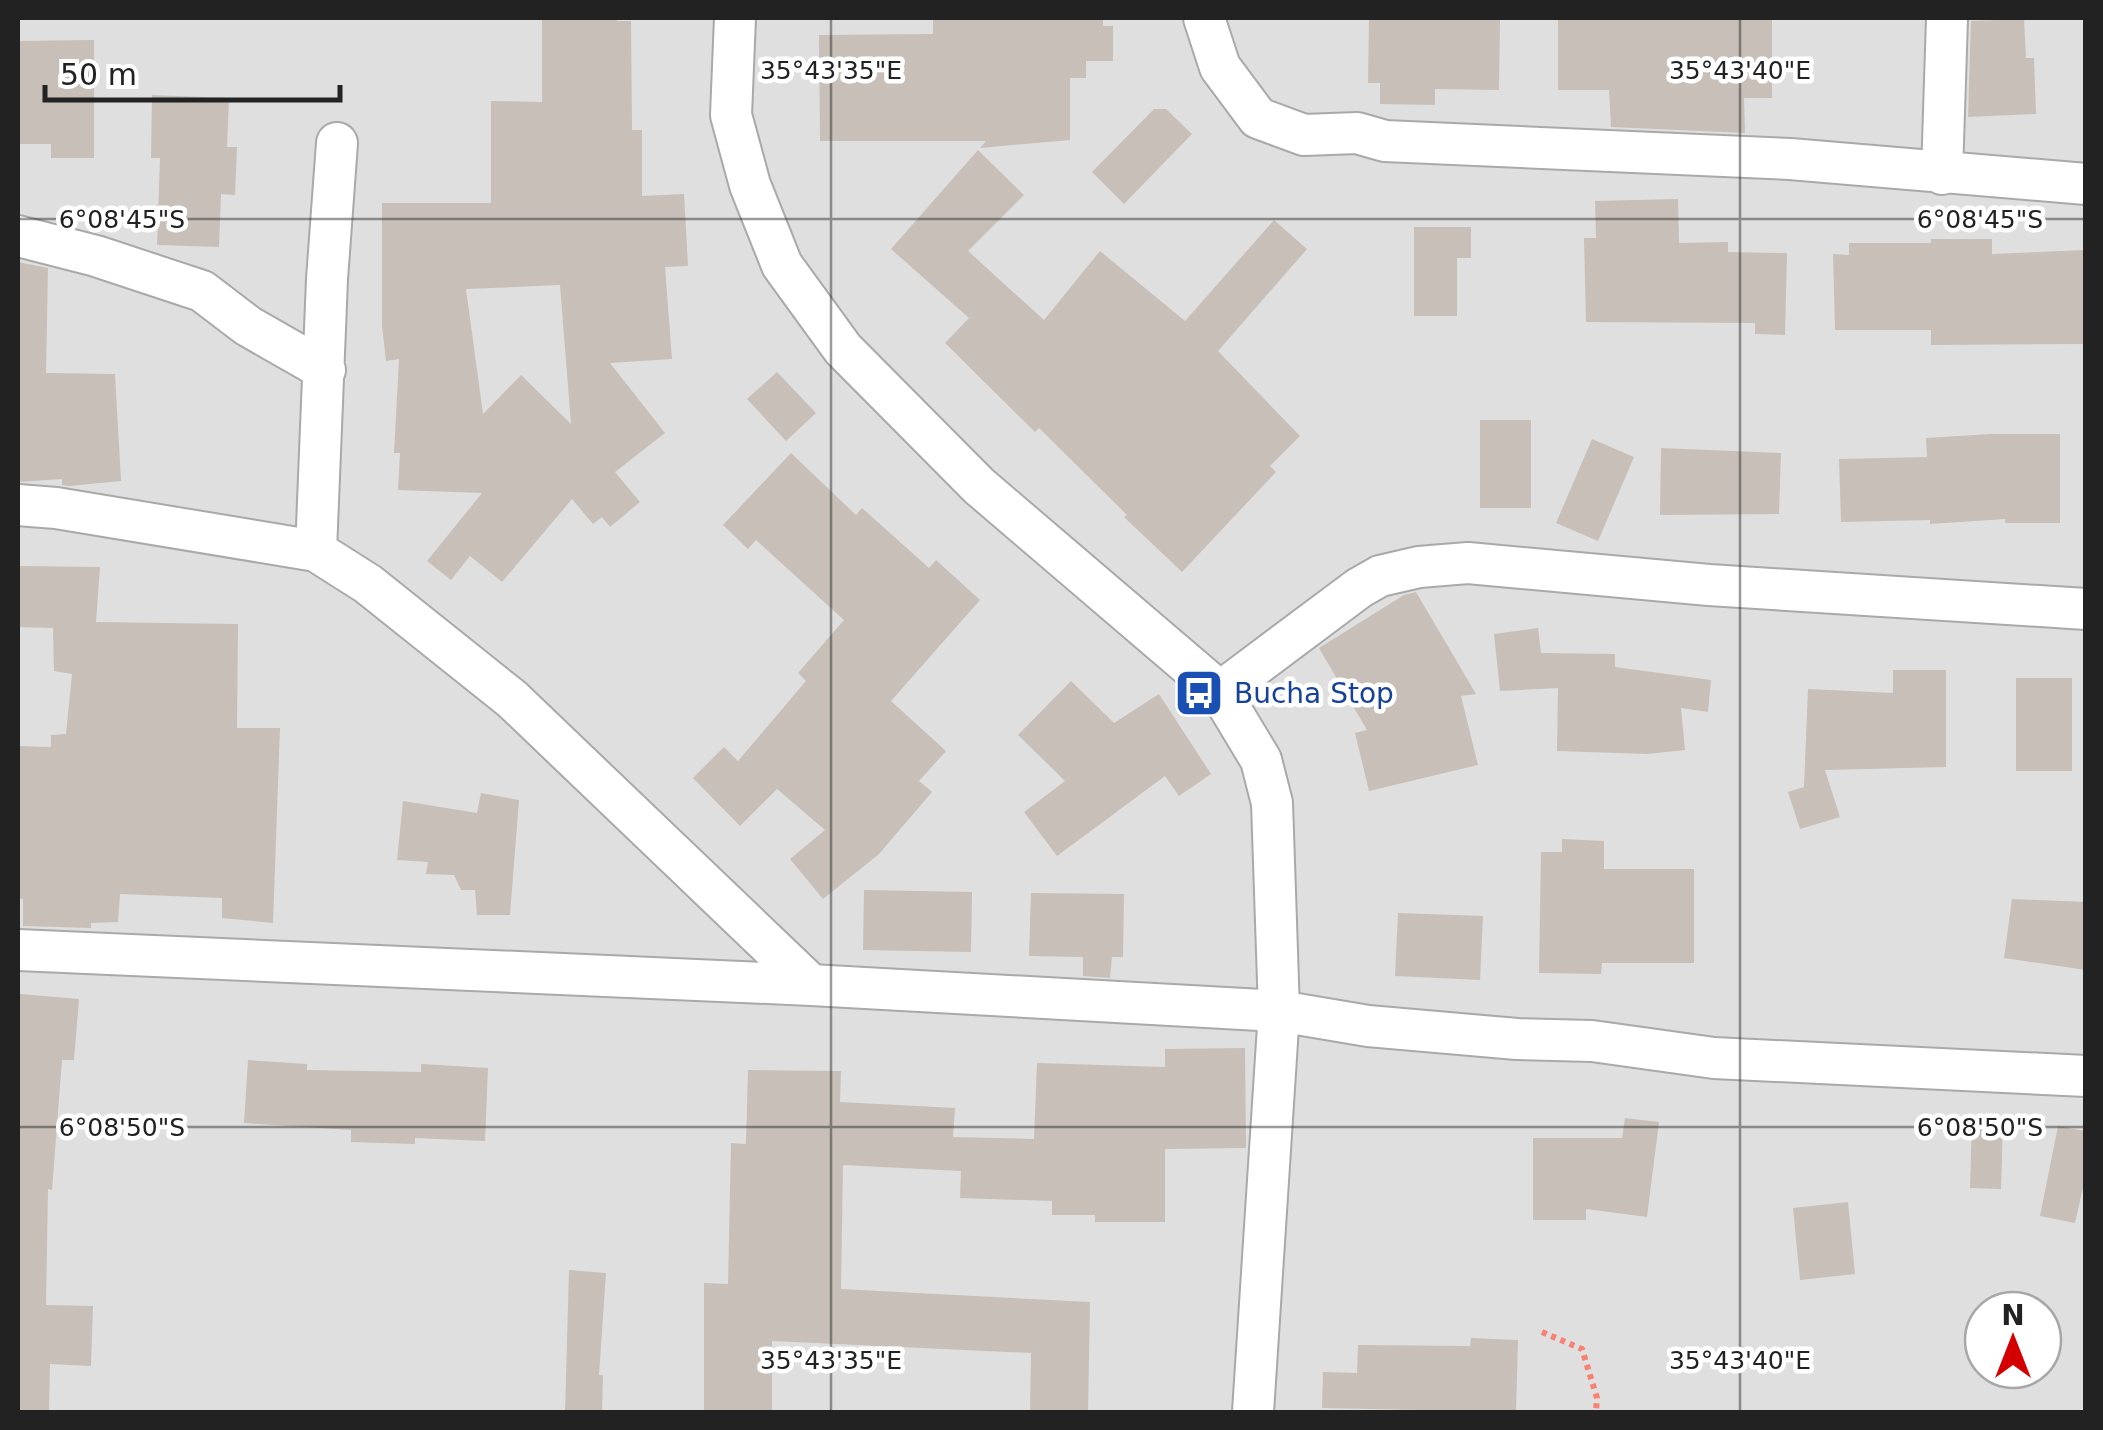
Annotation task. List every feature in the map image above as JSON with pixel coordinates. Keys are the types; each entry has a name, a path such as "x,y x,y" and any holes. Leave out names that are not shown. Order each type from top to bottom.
{"street":[{"path":"735,18 732,114 750,185 782,265 844,349 979,486 1220,692 1261,760 1272,803 1279,1011 1253,1412"},
{"path":"1204,18 1220,68 1258,118 1304,136 1357,133 1385,141 1790,159 2086,184"},
{"path":"1942,174 1947,18"},
{"path":"316,552 337,143"},
{"path":"18,236 96,256 202,291 248,326 325,370"},
{"path":"18,505 95,514 316,552 368,584 512,699 811,985"},
{"path":"1220,692 1380,576 1468,562 1709,585 2086,609"},
{"path":"18,950 811,985 1279,1011 1368,1026 1517,1040 1592,1042 1714,1058 2086,1076"}],"path":[{"path":"1542,1332 1582,1350 1597,1398 1596,1412"}],"shaded area":[{"path":"18,18 2085,18 2085,1412 18,1412"}],"building":[{"path":"542,18 631,21 632,130 642,130 642,196 684,194 688,266 665,267 672,359 610,363 665,433 615,472 640,502 610,527 602,517 593,524 572,499 502,582 470,556 451,580 427,561 482,493 398,490 400,453 394,453 399,359 386,361 382,326 382,203 491,203 491,101 542,102","holes":["560,285 571,424 521,375 483,414 466,289"]},
{"path":"933,18 1103,18 1103,26 1113,26 1113,61 1086,61 1086,78 1070,78 1070,140 980,148 986,141 820,141 819,35 933,34"},
{"path":"1369,18 1500,19 1499,90 1435,89 1435,105 1380,104 1380,83 1368,83"},
{"path":"1558,18 1772,18 1772,98 1744,98 1745,133 1611,127 1609,90 1558,90"},
{"path":"2024,19 2026,58 2034,58 2036,114 1968,117 1971,21"},
{"path":"94,40 94,158 51,158 51,144 18,144 18,41"},
{"path":"152,95 229,98 227,147 237,147 235,195 221,194 219,247 157,245 160,158 151,158"},
{"path":"1154,109 1166,109 1192,134 1124,204 1092,172"},
{"path":"978,150 1024,195 968,251 1044,320 1100,251 1185,321 1274,220 1307,249 1218,351 1300,436 1270,466 1276,472 1182,572 1039,428 1035,432 945,343 969,318 891,249"},
{"path":"1678,199 1679,243 1728,242 1728,252 1787,253 1785,335 1755,334 1755,323 1586,322 1584,238 1596,238 1595,201"},
{"path":"1414,227 1471,227 1471,258 1457,258 1457,316 1414,316"},
{"path":"1931,239 1992,239 1992,254 2086,250 2086,344 1931,345 1931,330 1835,330 1833,254 1849,255 1849,243 1931,243"},
{"path":"18,262 48,268 46,373 115,374 121,481 69,486 62,485 62,479 18,482"},
{"path":"777,372 816,413 786,441 747,399"},
{"path":"1480,420 1531,420 1531,508 1480,508"},
{"path":"2060,434 2060,523 2005,523 2005,519 1930,524 1930,520 1841,522 1839,459 1927,457 1926,438"},
{"path":"1592,439 1634,457 1598,541 1556,523"},
{"path":"1661,448 1781,453 1779,514 1660,515"},
{"path":"791,453 856,515 862,508 929,568 936,560 980,600 891,701 946,751 919,781 932,792 879,854 823,899 790,859 825,830 777,789 740,826 693,778 724,747 738,761 806,681 798,673 844,620 756,540 748,549 723,525"},
{"path":"18,566 100,567 96,622 238,624 237,728 280,728 273,923 222,918 222,898 120,894 118,922 91,923 91,928 23,926 23,899 18,898 18,746 51,747 51,735 66,734 72,674 54,671 53,628 18,627"},
{"path":"1416,592 1476,694 1461,696 1478,765 1369,791 1355,733 1367,730 1319,648 1404,595"},
{"path":"1538,628 1541,653 1615,654 1615,667 1711,680 1708,712 1681,708 1685,750 1647,754 1557,751 1558,688 1500,691 1494,634"},
{"path":"1893,670 1946,670 1946,767 1825,770 1840,817 1800,829 1788,792 1804,787 1808,689 1893,693"},
{"path":"2016,678 2072,678 2072,771 2016,771"},
{"path":"1071,681 1114,723 1159,694 1211,774 1179,796 1165,776 1057,856 1024,812 1065,781 1018,735"},
{"path":"481,793 519,800 510,915 477,915 475,890 461,890 454,875 426,874 428,862 397,860 403,801 477,813"},
{"path":"1562,839 1604,841 1604,869 1694,869 1694,963 1602,963 1601,974 1539,973 1541,852 1562,852"},
{"path":"864,890 972,892 971,952 863,950"},
{"path":"1031,893 1124,894 1123,957 1112,957 1110,978 1083,976 1083,957 1029,956"},
{"path":"2012,899 2086,902 2086,970 2004,958"},
{"path":"1398,913 1483,916 1480,980 1395,976"},
{"path":"20,994 79,999 74,1060 62,1060 52,1190 48,1189 46,1305 93,1306 91,1366 50,1364 49,1412 18,1412"},
{"path":"1245,1048 1246,1148 1165,1149 1165,1222 1095,1222 1095,1215 1052,1215 1052,1201 960,1198 961,1171 843,1165 841,1289 1090,1302 1088,1412 1030,1412 1031,1353 772,1341 772,1412 704,1412 704,1283 728,1284 731,1143 746,1144 748,1070 841,1071 840,1102 955,1108 953,1137 1034,1139 1037,1063 1165,1067 1165,1049"},
{"path":"248,1060 307,1064 307,1070 421,1072 421,1064 488,1068 485,1141 415,1138 415,1144 351,1142 351,1130 244,1123"},
{"path":"1625,1118 1659,1122 1647,1217 1586,1209 1586,1220 1533,1220 1533,1138 1622,1138"},
{"path":"1972,1120 2003,1121 2001,1189 1970,1188"},
{"path":"2058,1126 2086,1131 2086,1174 2075,1223 2040,1216"},
{"path":"1848,1202 1855,1274 1800,1280 1793,1208"},
{"path":"569,1270 606,1273 599,1375 603,1375 602,1412 565,1412"},
{"path":"1471,1338 1518,1340 1516,1412 1322,1408 1323,1372 1357,1373 1358,1345 1470,1346"}],"place":[{"name":"Bucha Stop","path":"1199,693"}]}
